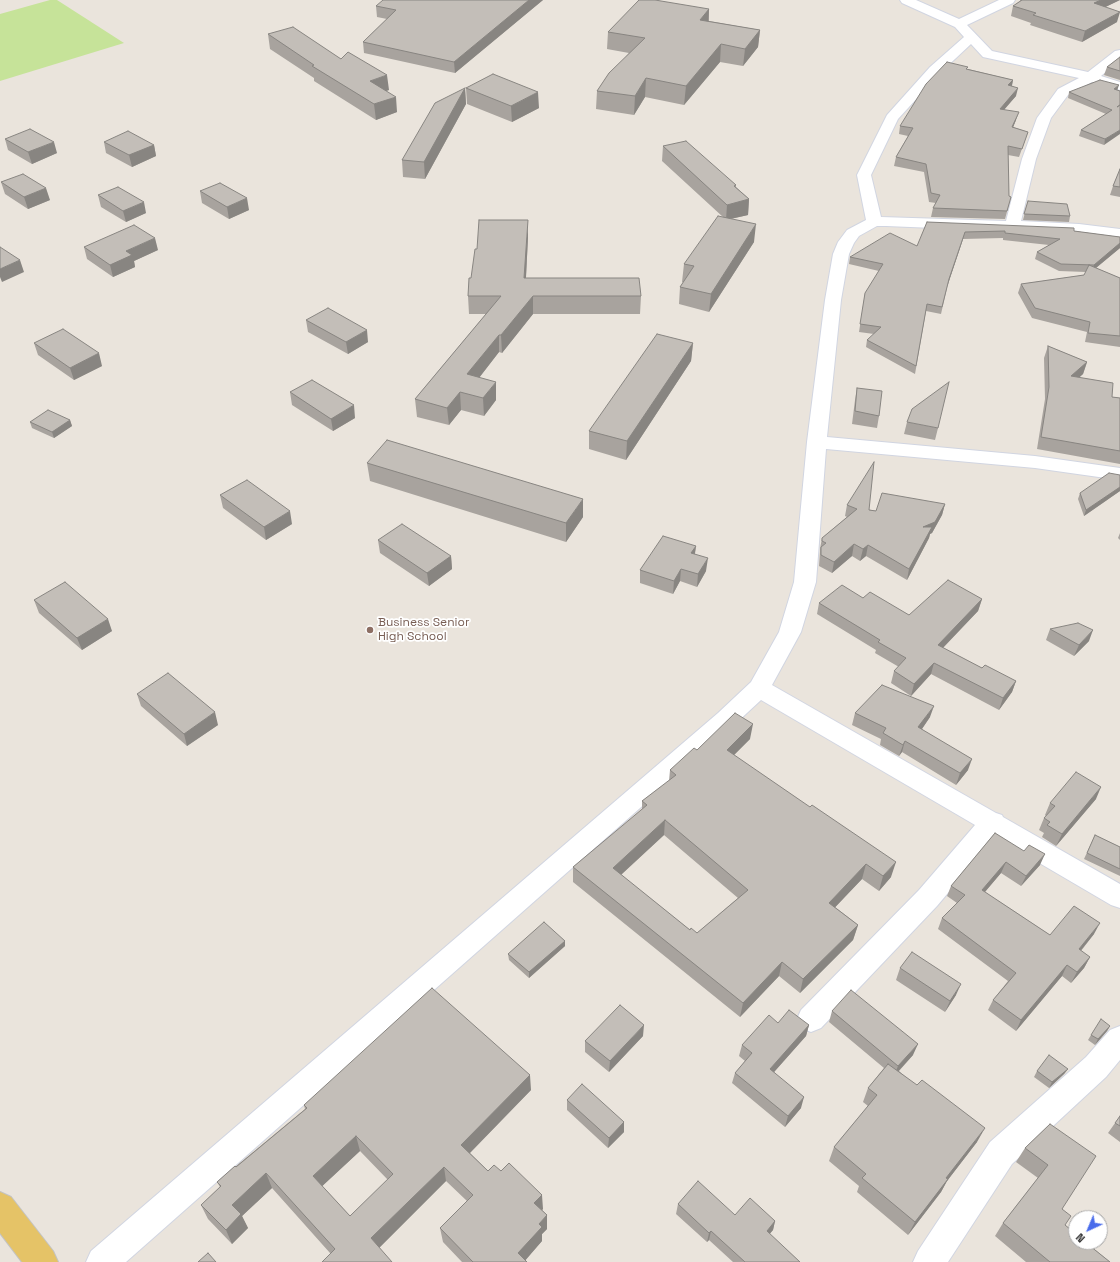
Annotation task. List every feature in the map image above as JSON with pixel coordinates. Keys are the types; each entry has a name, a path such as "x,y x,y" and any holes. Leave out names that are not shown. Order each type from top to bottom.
{"main road":[{"path":"0,1208 42,1262"}],"street":[{"path":"906,0 959,24 988,54 1091,77 1120,86"},
{"path":"959,24 1009,0"},
{"path":"874,222 864,175 892,118 936,70 971,37"},
{"path":"1012,226 1029,159 1044,118 1063,92 1091,77 1120,54"},
{"path":"102,1262 714,730 759,688 790,632 805,582 817,442 833,300 841,254 846,242 853,233 874,222 922,222 1079,229 1120,234"},
{"path":"817,442 1035,462 1120,474"},
{"path":"759,688 993,822 1120,897"},
{"path":"811,1019 928,898 993,822"},
{"path":"929,1262 1001,1153 1096,1067 1120,1039"}],"green space":[{"path":"50,0 57,0 124,43 0,81 0,14"}],"building":[{"path":"383,0 529,0 454,62 363,42 396,10 376,6"},
{"path":"639,0 655,0 709,9 700,20 760,30 745,49 721,44 686,86 646,78 635,96 597,91 609,73 645,38 608,32"},
{"path":"1022,0 1101,0 1094,3 1120,12 1085,31 1033,15 1036,13 1013,6"},
{"path":"293,27 341,59 348,52 387,75 370,81 396,97 374,104 312,66 314,65 268,34"},
{"path":"1120,57 1120,71 1107,67"},
{"path":"947,62 968,67 966,69 1013,80 1008,85 1018,88 1000,109 1019,112 1012,127 1028,132 1022,149 1008,146 1009,196 1011,197 1007,211 933,208 940,195 931,193 926,164 896,157 913,128 900,126 926,84"},
{"path":"493,74 538,92 511,106 466,88"},
{"path":"1100,80 1119,85 1114,89 1120,91 1120,130 1105,139 1081,130 1112,110 1069,92"},
{"path":"465,88 424,162 402,160 435,103"},
{"path":"30,129 54,142 28,152 5,139"},
{"path":"128,131 154,145 129,155 104,142"},
{"path":"686,141 736,185 734,186 749,199 727,205 663,146"},
{"path":"1120,169 1120,187 1113,186"},
{"path":"23,174 46,188 24,197 1,182"},
{"path":"220,183 247,198 227,207 200,191"},
{"path":"118,187 144,202 123,211 98,195"},
{"path":"1028,201 1067,204 1070,216 1024,214"},
{"path":"718,216 756,224 711,294 680,287 694,266 684,264"},
{"path":"479,220 528,220 524,278 639,278 641,296 533,296 467,374 496,382 483,398 460,392 447,408 415,399 501,296 468,296 469,278 471,278 475,249 477,249"},
{"path":"927,222 1074,228 1074,231 1120,237 1120,243 1094,265 1061,264 1037,252 1060,239 1005,233 1005,231 965,232 949,279 942,307 927,304 916,366 867,340 881,327 860,324 865,293 883,264 850,257 890,233 917,246"},
{"path":"134,225 155,238 126,251 132,255 110,265 84,247"},
{"path":"0,247 20,260 0,269"},
{"path":"1089,265 1120,278 1120,336 1088,333 1090,322 1035,308 1021,284 1084,275"},
{"path":"328,308 367,330 346,342 306,320"},
{"path":"63,329 99,353 70,368 34,343"},
{"path":"657,334 693,343 627,441 589,431"},
{"path":"1048,346 1087,362 1071,376 1113,383 1112,397 1120,398 1120,451 1041,437 1049,387"},
{"path":"312,380 354,405 331,419 290,392"},
{"path":"949,382 938,428 907,422 912,409"},
{"path":"857,388 882,391 879,416 855,411"},
{"path":"48,410 70,420 52,432 30,422"},
{"path":"387,440 583,499 566,523 367,463"},
{"path":"874,462 869,510 876,511 882,493 945,504 935,522 923,527 932,527 909,569 868,545 863,549 854,544 834,562 821,555 821,547 826,543 822,541 822,538 857,509 847,505"},
{"path":"1109,473 1120,475 1120,487 1086,510 1080,493"},
{"path":"247,480 290,511 264,527 220,495"},
{"path":"402,524 451,556 427,573 378,540"},
{"path":"663,536 696,546 691,553 708,558 698,574 681,569 674,581 640,570"},
{"path":"948,580 982,599 938,645 982,668 985,665 1016,681 1003,698 934,663 914,684 894,671 906,658 878,642 880,640 819,603 842,585 863,598 870,592 909,615"},
{"path":"65,582 108,619 77,638 34,600"},
{"path":"1078,623 1093,630 1079,645 1050,629"},
{"path":"168,673 215,712 184,734 137,694"},
{"path":"882,685 934,706 918,727 972,759 960,773 905,741 903,745 883,733 886,728 855,713"},
{"path":"735,713 753,724 727,750 810,807 812,805 896,862 883,876 866,864 829,903 858,925 803,979 782,962 743,1003 573,867 647,805 642,801 676,775 670,770 694,748 697,750","holes":["665,820 748,890 697,933 691,928 690,930 613,868"]},
{"path":"1076,772 1101,787 1062,834 1047,825 1050,822 1044,818 1055,806 1050,803"},
{"path":"995,833 1024,851 1029,845 1045,854 1026,876 1006,862 982,890 1050,935 1074,906 1100,923 1079,949 1090,957 1077,972 1067,965 1021,1020 993,1000 1016,973 942,918 965,895 951,886"},
{"path":"1095,835 1120,847 1120,869 1087,853"},
{"path":"544,922 565,941 529,972 508,954"},
{"path":"912,952 961,984 950,1001 900,968"},
{"path":"432,988 530,1075 461,1145 488,1171 494,1165 501,1171 509,1163 542,1195 534,1203 547,1215 539,1224 542,1227 518,1253 527,1262 473,1262 440,1228 473,1195 444,1167 371,1238 392,1262 322,1262 335,1249 266,1173 232,1205 241,1214 226,1230 201,1205 221,1186 217,1182 307,1108 304,1105","holes":["356,1136 393,1174 350,1216 313,1176"]},
{"path":"851,990 918,1044 898,1066 832,1011"},
{"path":"620,1005 644,1025 610,1061 585,1041"},
{"path":"789,1010 809,1025 770,1069 804,1097 788,1116 735,1073 752,1053 742,1045 769,1015 778,1023"},
{"path":"1101,1019 1110,1026 1098,1039 1091,1035"},
{"path":"1049,1055 1068,1069 1052,1082 1037,1071"},
{"path":"888,1064 917,1085 922,1080 985,1128 946,1178 948,1179 915,1222 862,1178 866,1174 834,1147 877,1095 868,1088"},
{"path":"582,1084 624,1122 609,1138 567,1100"},
{"path":"1120,1116 1120,1126 1115,1123"},
{"path":"1050,1124 1096,1156 1062,1209 1068,1214 1068,1220 1065,1225 1068,1227 1068,1250 1095,1250 1110,1262 1050,1262 1003,1223 1048,1165 1025,1148"},
{"path":"698,1181 735,1215 750,1198 775,1221 767,1231 800,1262 745,1262 711,1231 709,1233 678,1204"},
{"path":"208,1253 216,1262 198,1262"}],"place":[{"name":"Business Senior High School","path":"370,630"}]}
